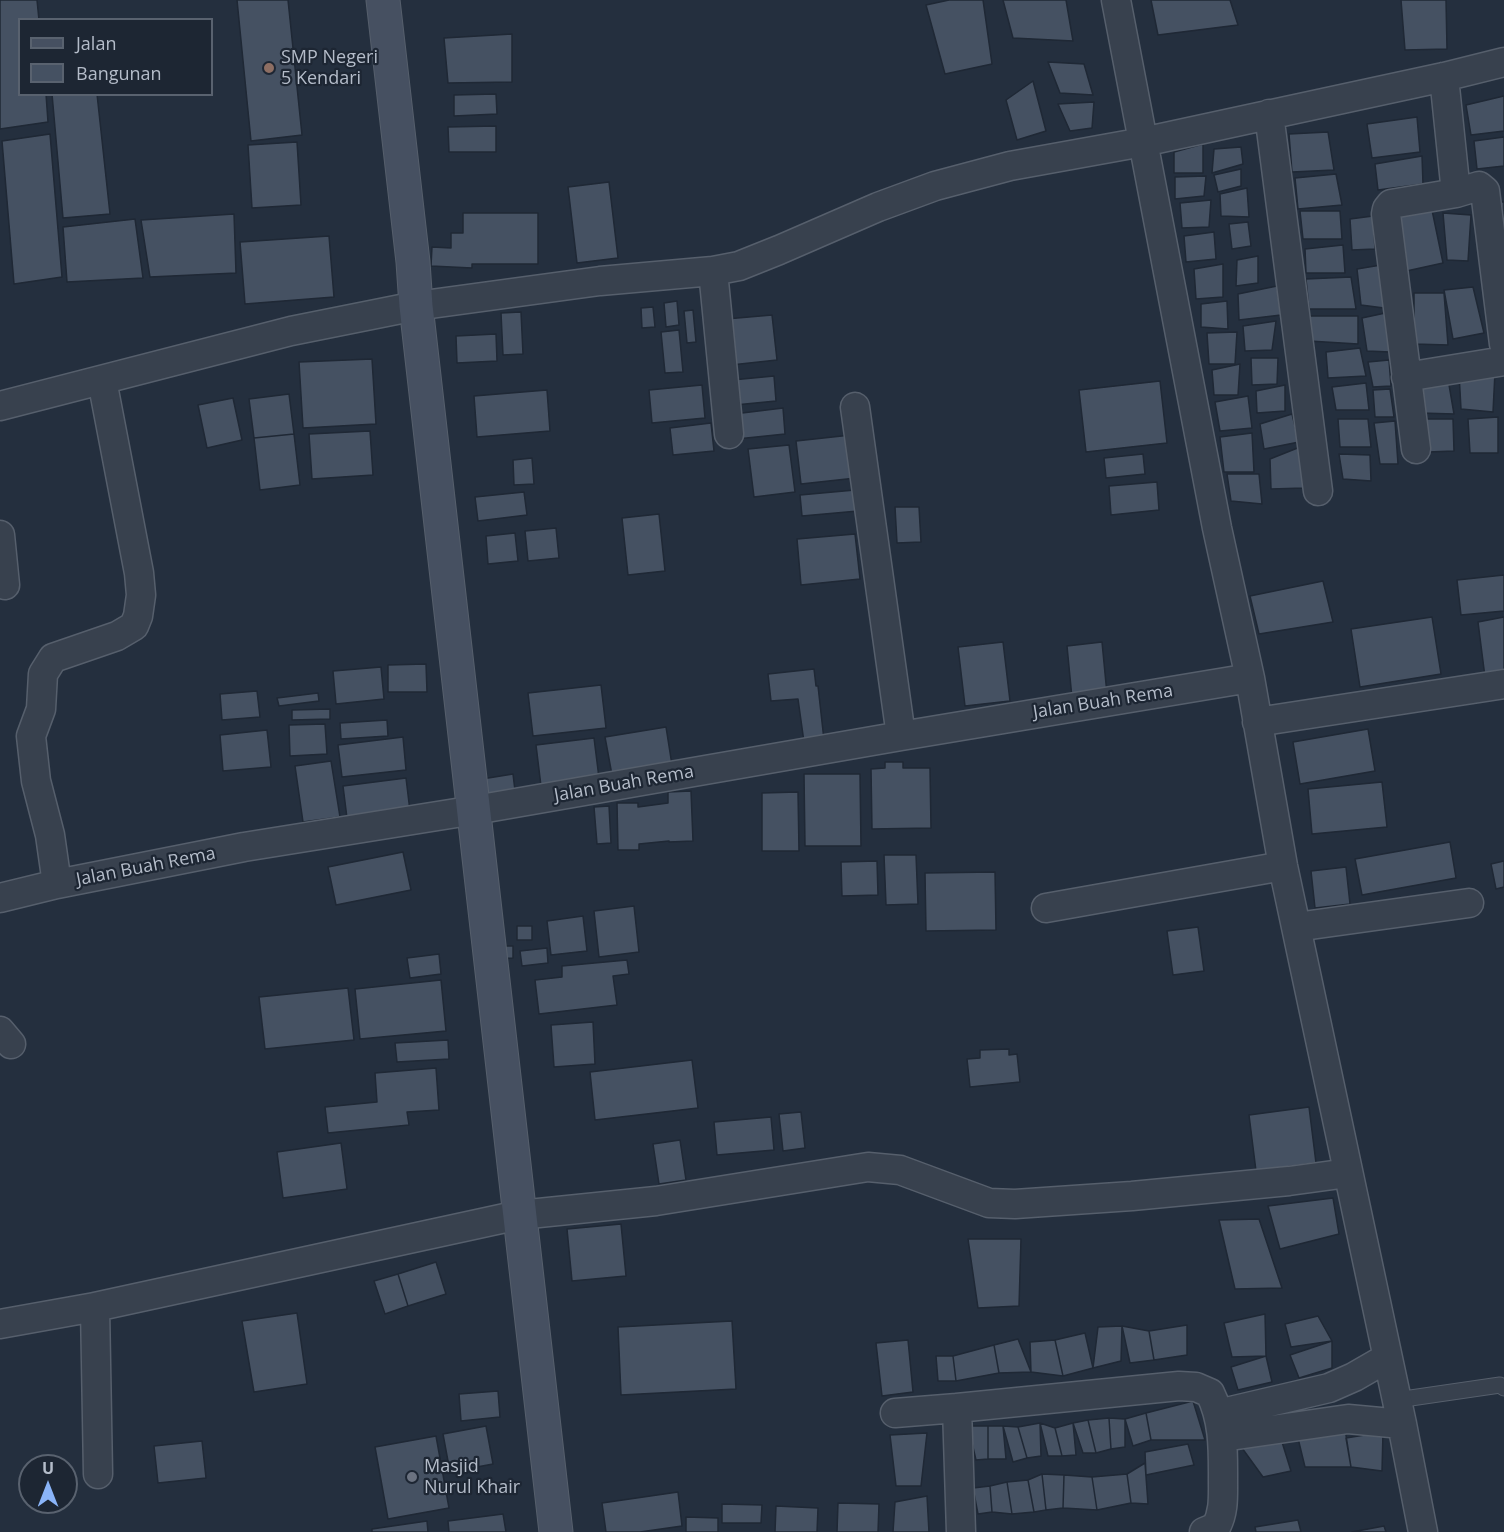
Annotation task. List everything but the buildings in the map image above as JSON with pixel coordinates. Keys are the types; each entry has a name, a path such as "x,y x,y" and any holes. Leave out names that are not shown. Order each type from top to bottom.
{"street":[{"path":"382,0 556,1532"},
{"path":"1116,0 1217,528 1250,678 1283,866 1400,1412 1423,1532"},
{"path":"0,406 291,331 416,306 600,281 713,271 739,266 878,207 935,186 1010,166 1143,142 1504,62"},
{"path":"1444,77 1456,193"},
{"path":"1269,114 1318,491"},
{"path":"1416,449 1386,214 1391,204 1456,193 1479,186 1485,191 1504,344"},
{"path":"713,271 729,434"},
{"path":"1406,377 1504,361"},
{"path":"57,884 50,835 36,781 31,736 41,709 43,674 53,658 117,636 134,626 141,595 139,573 102,380"},
{"path":"855,407 901,736"},
{"path":"0,535 5,585"},
{"name":"Jalan Buah Rema","path":"0,898 57,884 244,847 1250,678"},
{"path":"1257,722 1504,684"},
{"path":"1046,908 1283,866"},
{"path":"1296,927 1469,903"},
{"path":"0,1324 95,1307 519,1215 656,1201 868,1167 900,1170 989,1203 1015,1204 1132,1196 1348,1173"},
{"path":"95,1307 98,1474"},
{"path":"1220,1425 1329,1388 1388,1358"},
{"path":"895,1413 1179,1386 1196,1387 1210,1392 1220,1425 1222,1512 1216,1527 1204,1532"},
{"path":"957,1408 961,1532"},
{"path":"1220,1425 1348,1419 1400,1412"}],"lane":[{"path":"1400,1412 1500,1385 1504,1388"}],"place":[{"name":"SMP Negeri 5 Kendari","path":"269,68"},
{"name":"Masjid Nurul Khair","path":"412,1477"}]}
